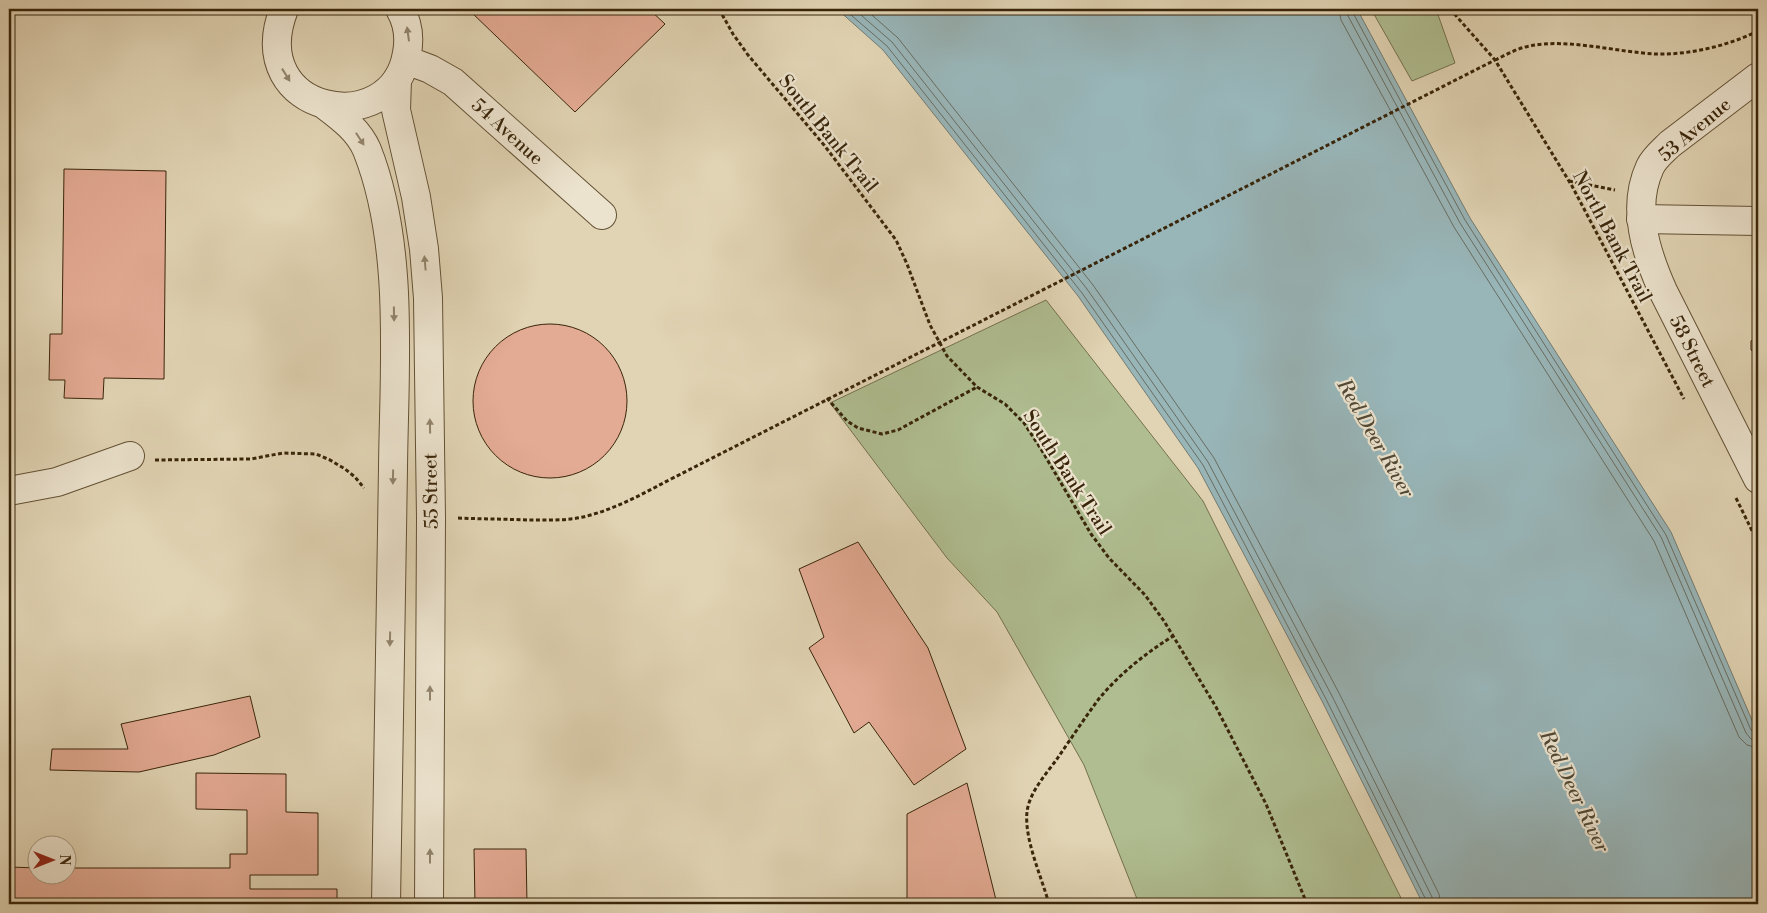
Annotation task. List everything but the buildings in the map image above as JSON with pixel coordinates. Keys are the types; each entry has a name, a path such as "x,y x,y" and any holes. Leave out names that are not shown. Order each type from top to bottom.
{"street":[{"name":"55 Street","path":"400,9 405,19 409,40 401,70 396,110 416,197 424,249 428,298 431,518 429,904"},
{"path":"276,15 276,49 281,68 292,85 307,98 326,106 346,108 365,104 383,94 401,70"},
{"name":"54 Avenue","path":"401,70 435,71 453,82 602,215"},
{"name":"53 Avenue","path":"1641,219 1641,199 1650,166 1670,144 1758,77"},
{"name":"55 Street","path":"326,106 348,123 359,136 366,149 376,176 383,205 392,264 394,359 386,904"},
{"path":"1641,219 1758,221"},
{"name":"58 Street","path":"1641,219 1644,240 1651,265 1758,479"},
{"path":"9,491 57,482 130,456"}],"path":[{"name":"South Bank Trail","path":"719,9 748,55 824,144 896,240 930,325 947,356 977,387 1005,404 1024,423 1091,534 1109,558 1145,595 1173,636 1216,707 1266,804 1307,904"},
{"name":"North Bank Trail","path":"1450,9 1495,60 1569,181 1687,405"},
{"path":"458,518 569,519 609,510 1519,48 1542,44 1578,45 1640,53 1679,53 1711,48 1758,31"},
{"path":"1569,181 1615,190"},
{"path":"828,398 847,421 858,428 882,434 898,430 977,387"},
{"path":"130,456 162,462 251,459 292,453 316,454 345,469 355,477 365,491"},
{"path":"1733,492 1758,543"},
{"path":"1049,904 1034,856 1027,819 1032,798 1040,783 1098,700 1150,650 1173,636"}],"green space":[{"path":"1371,9 1436,9 1455,63 1412,81"},
{"path":"1046,300 1203,501 1404,904 1139,904 1084,765 997,612 947,558 830,403"}],"water":[{"name":"Red Deer River","path":"837,9 1357,9 1470,218 1671,532 1758,734 1758,904 1423,904 1322,701 1198,468 1078,296 883,50"}]}
